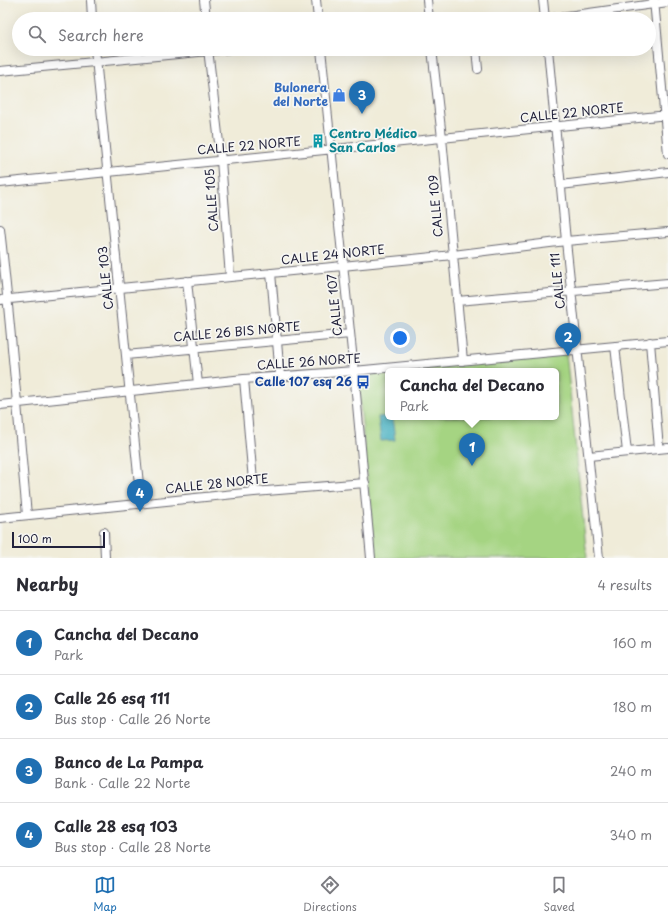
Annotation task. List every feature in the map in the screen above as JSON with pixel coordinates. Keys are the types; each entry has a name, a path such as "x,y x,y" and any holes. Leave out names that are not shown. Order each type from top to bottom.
{"street":[{"path":"91,0 92,12"},
{"path":"204,0 205,12"},
{"path":"316,0 317,12"},
{"path":"427,0 428,12"},
{"path":"543,0 545,12"},
{"path":"654,2 655,12"},
{"path":"590,12 654,2 668,2"},
{"path":"656,21 666,115 668,154"},
{"name":"CALLE 103","path":"96,56 141,504"},
{"path":"0,71 152,56"},
{"name":"CALLE 105","path":"209,56 221,160 230,277"},
{"name":"CALLE 107","path":"322,56 354,371 371,558"},
{"name":"CALLE 109","path":"433,56 463,361"},
{"path":"477,56 478,69"},
{"name":"CALLE 111","path":"549,56 599,558"},
{"name":"CALLE 22 NORTE","path":"0,183 666,115"},
{"path":"561,184 668,172"},
{"path":"0,229 4,299 27,515"},
{"name":"CALLE 24 NORTE","path":"4,299 453,255 566,241 668,232"},
{"path":"271,273 280,376"},
{"path":"187,281 198,384"},
{"path":"457,301 668,283"},
{"name":"CALLE 26 BIS NORTE","path":"126,355 350,334"},
{"name":"CALLE 26 NORTE","path":"387,368 668,341"},
{"path":"650,342 659,449"},
{"path":"615,346 627,452"},
{"name":"CALLE 26 NORTE","path":"0,405 244,379 385,368"},
{"path":"244,379 254,492"},
{"path":"588,456 668,448"},
{"name":"CALLE 28 NORTE","path":"0,518 254,492 365,483"},
{"path":"104,532 105,558"}],"green space":[{"path":"566,352 587,558 375,558 357,373 385,370 385,420 559,420 559,368 407,368"}],"water":[{"path":"385,416 385,420 392,420 395,440 381,441 378,417"}],"place":[{"name":"Bulonera del Norte","path":"339,95"},
{"name":"Banco de La Pampa","path":"362,114"},
{"name":"Centro Médico San Carlos","path":"318,141"},
{"name":"Calle 26 esq 111","path":"568,356"},
{"name":"Calle 107 esq 26","path":"363,382"},
{"name":"Cancha del Decano","path":"472,466"},
{"name":"Calle 28 esq 103","path":"140,512"}]}
